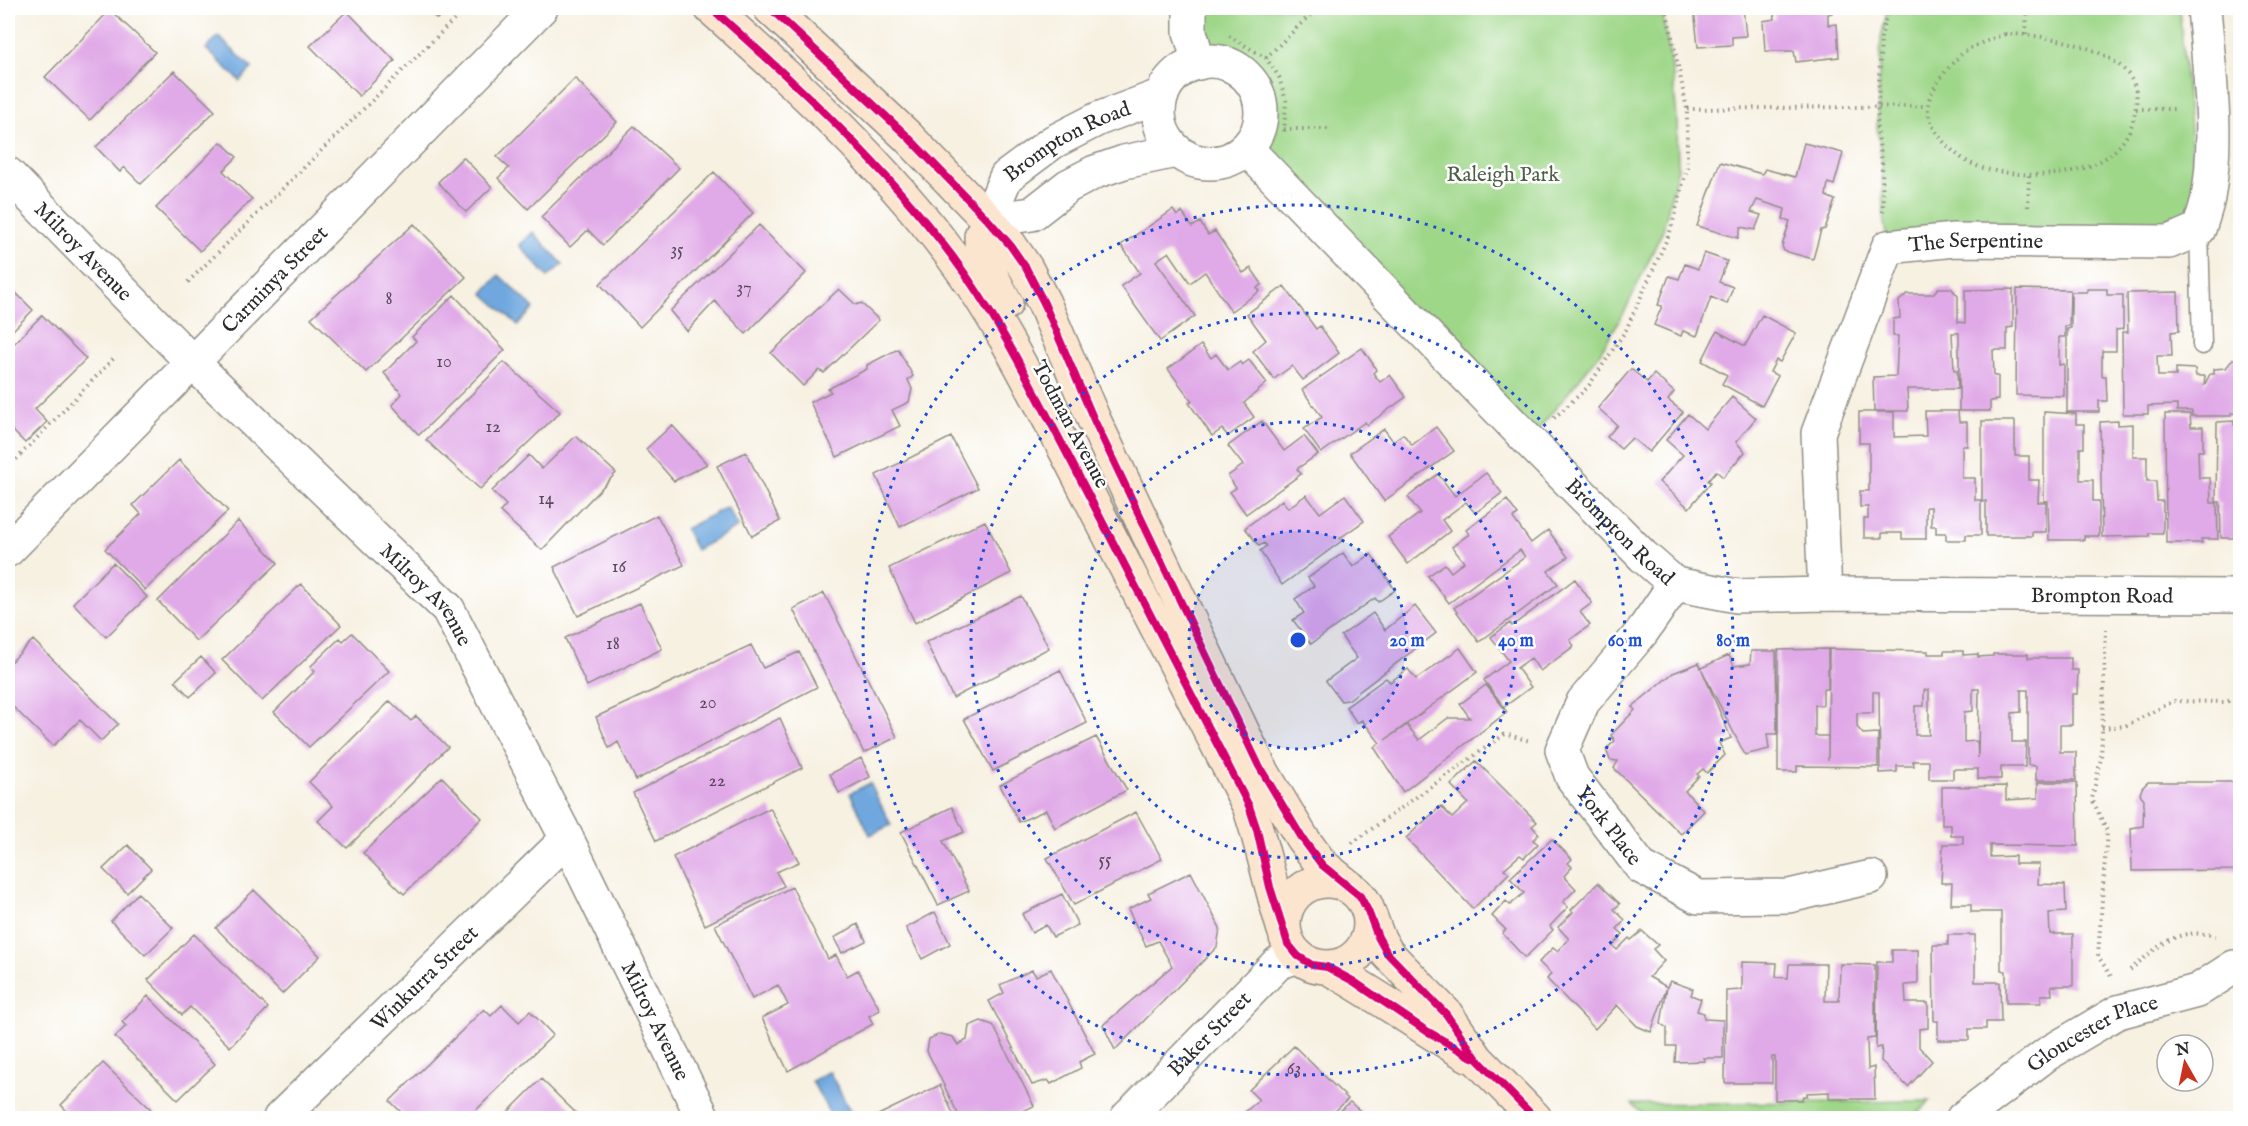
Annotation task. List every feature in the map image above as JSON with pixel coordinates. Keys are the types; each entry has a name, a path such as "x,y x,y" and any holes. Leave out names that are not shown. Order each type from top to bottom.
{"main road":[{"name":"Todman Avenue","path":"711,8 807,95 894,186 953,258 1004,337 1249,806 1270,887 1303,951"},
{"name":"Todman Avenue","path":"770,8 907,136 988,219 1026,268 1044,303 1094,420 1259,766 1302,838 1322,865 1348,886"},
{"path":"852,142 872,149 889,159 918,190 941,209 966,218 988,219 981,236 982,258 1016,323 1023,347 1025,376"},
{"path":"1477,1059 1425,1030 1353,981 1303,951 1285,914 1291,899 1303,888 1317,882 1332,881 1348,886 1360,896 1387,953 1446,1014 1477,1059 1535,1119"},
{"path":"1303,951 1343,964 1357,956 1366,943 1370,927 1368,911"}],"street":[{"name":"Carminya Street","path":"8,550 541,8"},
{"path":"1190,8 1190,32 1199,63"},
{"path":"2199,229 2208,199 2212,162 2212,111 2204,8"},
{"path":"1217,62 1230,65 1252,83 1259,99 1261,113 1257,131 1246,148 1232,158 1212,164 1194,161 1176,151 1162,132 1158,115 1162,95 1173,76 1188,66 1217,62"},
{"name":"Brompton Road","path":"1162,95 1098,119 1053,142 1006,177 988,219 1032,214 1068,186 1095,172 1124,162 1176,151"},
{"name":"Brompton Road","path":"1246,148 1529,441 1643,556 1675,584 1737,596 1825,594 2241,596"},
{"name":"Milroy Avenue","path":"8,174 192,362 448,609 567,839 703,1119"},
{"name":"The Serpentine","path":"1825,594 1818,433 1888,247 1954,240 2169,242 2199,229"},
{"path":"1562,750 1583,702 1642,632 1675,584"},
{"name":"York Place","path":"1562,750 1572,777 1641,867 1698,897 1789,896 1871,877"},
{"name":"Winkurra Street","path":"280,1119 567,839"},
{"name":"Baker Street","path":"1127,1119 1278,963 1303,951"},
{"name":"Gloucester Place","path":"1963,1119 2047,1054 2118,1012 2197,991 2234,967"}],"lane":[{"path":"2199,229 2202,345"}],"path":[{"path":"188,282 466,8"},
{"path":"1266,58 1317,8"},
{"path":"1529,441 1588,387 1626,330 1671,232 1687,169 1687,109 1666,8"},
{"path":"1888,8 1881,37 1877,128 1882,163 1883,216 1888,247"},
{"path":"2026,34 2027,8"},
{"path":"1227,26 1229,36 1266,58 1279,77 1286,101 1284,129 1286,141"},
{"path":"2005,34 2026,34 2072,43 2118,63 2131,78 2137,92 2136,109 2130,132 2120,146 2102,161 2081,170 2029,175 2001,173 1967,163 1934,131 1927,105 1934,88 1965,51 2005,34"},
{"path":"1687,109 1927,105"},
{"path":"2136,109 2177,110"},
{"path":"1284,129 1332,129"},
{"path":"8,468 114,358"},
{"path":"1548,408 1556,416"},
{"path":"2107,595 2101,758 2092,800 2108,831 2098,956 2115,983"},
{"path":"2102,728 2126,726 2174,701 2224,702 2241,698"},
{"path":"1322,865 1505,734 1562,750"},
{"path":"2124,976 2169,939 2201,932 2219,937"}],"green space":[{"name":"Raleigh Park","path":"1190,8 1661,8 1672,68 1677,118 1678,168 1663,230 1625,311 1598,356 1529,441 1246,148 1257,132 1260,122 1261,112 1256,92 1244,75 1227,64 1199,63"},
{"path":"1888,8 2179,8 2199,229 1888,247 1883,216 1882,163 1877,128 1881,37"},
{"path":"1930,1101 1913,1118 1646,1118 1632,1104"}],"water":[{"path":"218,36 252,68 240,81 206,49"},
{"path":"533,232 563,264 548,277 519,245"},
{"path":"499,275 534,308 518,325 483,293"},
{"path":"727,507 738,527 696,550 685,529"},
{"path":"870,783 891,825 870,835 850,793"},
{"path":"829,1071 854,1118 832,1118 812,1081"}],"building":[{"path":"425,8 448,8 437,19"},
{"path":"1694,8 1743,8 1746,36 1732,37 1732,45 1698,47"},
{"path":"1773,8 1831,8 1832,13 1828,14 1828,25 1837,24 1839,57 1796,62 1794,51 1765,51 1763,21 1775,19"},
{"path":"110,10 155,52 90,120 45,77"},
{"path":"347,11 395,61 359,96 310,46"},
{"path":"174,71 215,111 141,184 124,167 120,172 96,147"},
{"path":"575,78 617,122 528,209 498,178 509,168 497,157"},
{"path":"634,126 679,168 603,245 588,230 570,247 541,217"},
{"path":"221,142 237,157 223,171 252,199 200,251 156,208"},
{"path":"1804,143 1843,153 1834,185 1828,183 1826,196 1835,200 1825,229 1821,230 1813,259 1784,251 1782,246 1790,221 1783,219 1785,209 1757,200 1751,212 1761,215 1755,230 1741,227 1738,238 1697,226 1720,162 1762,174 1765,169 1795,177"},
{"path":"463,157 492,187 466,212 438,182"},
{"path":"714,172 753,213 640,327 600,284"},
{"path":"1173,210 1177,216 1182,212 1192,227 1200,222 1208,235 1215,231 1243,273 1251,268 1262,284 1257,288 1260,291 1231,311 1205,272 1190,283 1169,252 1156,261 1195,316 1160,341 1121,286 1140,273 1121,245"},
{"path":"414,224 466,277 366,372 311,318"},
{"path":"759,225 806,273 746,334 715,301 687,331 670,311"},
{"path":"1704,253 1727,261 1719,282 1733,287 1727,304 1711,297 1697,336 1683,331 1681,336 1654,325 1662,306 1658,305 1669,276 1679,279 1685,264 1698,269"},
{"path":"8,285 33,310 8,335"},
{"path":"1284,286 1316,329 1320,326 1339,353 1303,380 1292,366 1274,379 1253,351 1266,340 1247,314"},
{"path":"1938,288 1951,288 1958,296 1958,322 1965,323 1965,290 2013,289 2013,327 2007,328 2007,350 1993,350 1994,376 1998,376 1998,400 1990,401 1990,411 1959,411 1959,333 1952,333 1954,370 1957,370 1958,389 1907,389 1908,411 1874,411 1873,377 1896,376 1898,336 1893,336 1893,319 1900,318 1899,301 1907,294 1933,294"},
{"path":"839,289 856,305 861,303 879,320 824,373 819,370 803,386 771,353"},
{"path":"2017,289 2070,290 2069,326 2065,326 2065,337 2059,337 2059,365 2064,364 2064,396 2016,395"},
{"path":"2087,289 2107,289 2107,295 2123,295 2123,329 2116,330 2116,351 2102,351 2102,376 2106,376 2107,401 2099,401 2099,412 2067,412 2067,329 2071,328 2071,292 2087,292"},
{"path":"2178,292 2179,331 2171,332 2172,356 2157,356 2158,376 2176,376 2176,368 2195,369 2196,376 2205,376 2204,386 2210,374 2214,374 2214,369 2226,368 2233,359 2240,359 2240,414 2192,416 2192,411 2177,411 2177,405 2148,406 2148,414 2123,414 2122,332 2128,332 2127,293"},
{"path":"454,295 505,350 419,435 392,405 402,394 384,373 416,341 412,337"},
{"path":"42,315 86,359 35,409 47,422 25,443 8,426 8,350"},
{"path":"1762,315 1796,333 1780,362 1776,360 1770,372 1778,376 1762,406 1722,384 1727,375 1702,361 1717,331 1745,346"},
{"path":"1201,345 1211,358 1216,354 1228,370 1240,362 1242,365 1249,360 1267,383 1244,403 1254,417 1228,436 1222,429 1212,436 1189,403 1192,401 1168,369"},
{"path":"1362,348 1373,364 1376,370 1373,373 1380,382 1390,375 1406,397 1367,425 1365,422 1321,453 1304,429 1322,417 1302,390"},
{"path":"898,349 913,376 908,380 912,389 909,402 892,410 900,426 837,457 810,402 831,392 828,389 867,369 867,365"},
{"path":"504,362 560,412 480,489 426,440"},
{"path":"1631,369 1647,382 1654,374 1674,392 1668,400 1683,412 1649,452 1632,438 1621,449 1607,437 1617,425 1598,408"},
{"path":"1732,397 1756,418 1736,442 1745,452 1723,477 1716,471 1708,481 1711,482 1689,508 1659,482 1683,455 1666,440 1688,414 1705,429"},
{"path":"1925,411 1958,411 1959,422 1967,422 1967,446 1962,446 1962,478 1975,478 1975,500 1981,500 1981,535 1966,535 1966,540 1946,540 1946,533 1936,533 1936,526 1931,526 1931,507 1926,507 1926,539 1902,539 1902,533 1882,533 1882,538 1864,538 1864,519 1868,519 1868,507 1860,507 1860,491 1869,491 1869,443 1859,443 1859,412 1894,412 1894,437 1926,436"},
{"path":"2044,412 2076,414 2076,424 2084,424 2084,448 2080,448 2080,480 2093,480 2093,501 2099,501 2099,536 2084,536 2084,540 2049,540 2048,501 2044,501"},
{"path":"2165,414 2190,414 2191,427 2203,427 2203,451 2198,451 2199,478 2210,478 2211,503 2217,503 2218,539 2201,539 2202,543 2166,543"},
{"path":"1262,421 1284,451 1304,436 1318,454 1297,469 1301,474 1246,514 1230,492 1236,488 1228,476 1243,465 1228,446"},
{"path":"1982,421 2015,421 2015,456 2029,456 2029,480 2039,480 2038,502 2046,502 2046,532 2032,532 2032,536 1986,536 1986,501 1982,502"},
{"path":"2118,421 2118,425 2133,424 2133,457 2147,457 2147,481 2156,481 2157,501 2163,501 2163,533 2149,533 2149,536 2102,537 2100,422"},
{"path":"2234,421 2234,425 2240,425 2240,538 2221,538 2220,502 2216,502 2217,422"},
{"path":"672,425 707,464 674,481 646,449"},
{"path":"1436,427 1454,451 1384,501 1350,453 1384,429 1393,441 1403,434 1412,445"},
{"path":"576,436 616,473 542,550 500,512 506,505 492,491 529,455 542,469"},
{"path":"951,437 978,488 900,527 876,475"},
{"path":"746,452 780,521 752,536 717,466"},
{"path":"179,460 228,511 145,590 105,549 141,514 133,505"},
{"path":"1486,473 1502,493 1475,513 1466,502 1442,520 1450,531 1408,564 1388,537 1420,513 1408,497 1438,474 1455,496"},
{"path":"1306,495 1320,513 1345,495 1364,521 1340,538 1343,540 1282,585 1260,551 1266,546 1264,543 1259,546 1245,528 1282,500 1288,508"},
{"path":"1507,500 1518,515 1513,518 1531,543 1548,530 1568,557 1548,571 1558,584 1479,642 1454,608 1525,557 1520,550 1449,603 1428,576 1445,564 1451,572 1464,562 1452,547 1469,534 1466,530"},
{"path":"657,515 684,565 578,616 554,567"},
{"path":"238,521 278,563 196,641 158,601"},
{"path":"985,521 1011,573 915,623 889,568"},
{"path":"1343,553 1353,567 1371,554 1395,590 1378,602 1375,598 1311,644 1293,620 1304,613 1295,599 1314,586 1308,578"},
{"path":"113,563 147,597 106,637 73,603"},
{"path":"1575,579 1592,603 1580,612 1590,625 1570,640 1574,646 1540,671 1531,658 1517,668 1531,687 1504,707 1484,680 1509,661 1491,637 1510,623 1512,626"},
{"path":"301,584 341,625 262,701 222,660"},
{"path":"824,593 897,737 864,753 793,609"},
{"path":"1021,596 1049,648 953,698 926,642"},
{"path":"640,603 662,649 587,686 565,638"},
{"path":"1415,606 1436,633 1348,700 1341,701 1326,681 1357,658 1341,636 1373,613 1385,630"},
{"path":"352,633 389,671 309,747 274,712 315,671 310,667 340,638 343,641"},
{"path":"33,640 118,724 101,741 80,720 53,746 8,702 8,665"},
{"path":"751,645 763,668 799,652 817,687 636,780 618,742 609,748 596,717"},
{"path":"1460,648 1477,672 1385,740 1407,725 1419,740 1448,718 1470,718 1460,704 1486,685 1507,712 1403,792 1374,747 1380,743 1362,720 1357,723 1346,707 1386,678 1390,682 1408,669 1416,679"},
{"path":"1828,649 1828,689 1823,689 1823,705 1815,705 1815,736 1828,736 1828,761 1829,649 1928,651 1928,654 1963,651 1963,655 1978,654 1978,657 1993,656 1993,654 2028,654 2028,658 2071,658 2071,670 2078,670 2077,694 2072,694 2072,725 2060,725 2060,752 2076,752 2076,780 2036,780 2036,766 2028,765 2028,690 2021,690 2021,712 2012,713 2012,742 2026,742 2025,767 2001,767 2001,779 1978,779 1978,769 1953,769 1953,779 1929,779 1929,761 1913,761 1914,766 1897,766 1897,772 1880,773 1879,692 1873,692 1873,713 1857,713 1857,727 1863,734 1878,733 1878,767 1797,766 1797,772 1778,772 1778,650","holes":["1973,689 1979,689 1978,758 1977,741 1964,742 1964,712 1973,711","1924,690 1929,690 1929,735 1915,735 1915,706 1924,706"]},
{"path":"1751,651 1776,651 1777,734 1767,734 1769,749 1745,755 1701,668 1729,655 1734,666 1750,664"},
{"path":"201,657 216,673 190,697 175,681"},
{"path":"1699,663 1731,738 1719,743 1725,755 1707,773 1703,769 1697,774 1699,776 1685,791 1704,811 1681,834 1614,768 1618,761 1610,760 1606,749 1615,741 1611,735 1635,710 1632,707 1673,673"},
{"path":"1060,670 1087,723 993,771 964,719"},
{"path":"390,701 411,721 416,716 448,747 347,848 318,821 333,806 309,782"},
{"path":"780,718 802,768 656,841 633,793"},
{"path":"1096,737 1127,790 1055,828 1046,810 1019,822 1000,785"},
{"path":"861,758 870,777 839,793 830,774"},
{"path":"1476,761 1537,822 1532,826 1539,834 1533,840 1538,844 1524,858 1520,855 1504,869 1509,873 1473,909 1406,838 1441,806 1452,818 1468,803 1451,785"},
{"path":"442,777 482,818 404,894 363,853"},
{"path":"2038,782 2077,782 2078,846 1990,845 1990,857 2015,856 2015,864 2039,864 2038,884 2065,885 2066,912 2049,913 2050,934 2073,934 2073,986 2051,986 2052,995 2041,995 2041,1003 2006,1003 2006,971 2001,970 2001,912 1971,912 1971,904 1951,904 1952,883 1941,883 1943,844 1963,844 1963,836 1951,836 1951,825 1942,825 1942,787 2006,786 2006,800 2038,798"},
{"path":"2148,782 2240,782 2240,870 2132,871 2131,828 2143,826 2144,799 2140,794"},
{"path":"952,807 964,832 943,841 969,891 938,905 901,832"},
{"path":"770,808 799,862 776,872 784,886 705,925 673,857"},
{"path":"1136,812 1162,859 1074,905 1047,858"},
{"path":"1552,839 1572,859 1568,863 1572,867 1564,876 1576,889 1563,902 1568,907 1550,926 1553,930 1525,958 1502,933 1506,930 1492,916 1506,901 1510,905 1524,893 1510,878"},
{"path":"128,845 151,869 127,893 103,869"},
{"path":"1191,872 1220,928 1217,947 1115,1050 1103,1025 1172,966 1158,941 1146,946 1128,909 1151,898 1148,893"},
{"path":"1598,883 1620,904 1614,909 1625,920 1617,929 1623,934 1613,946 1617,950 1629,938 1631,940 1642,931 1658,945 1653,949 1664,961 1649,977 1667,987 1651,1032 1637,1026 1617,1005 1595,1029 1547,979 1551,974 1539,962 1553,948 1557,951 1569,939 1558,927 1573,912 1571,910"},
{"path":"792,887 828,959 836,955 847,976 858,970 880,1010 869,1016 873,1024 788,1071 762,1018 788,1005 778,985 752,999 715,925"},
{"path":"254,890 320,956 282,994 216,928"},
{"path":"138,893 173,928 145,955 111,921"},
{"path":"1062,894 1078,925 1053,937 1046,925 1032,933 1022,914"},
{"path":"935,912 950,944 922,959 906,928"},
{"path":"858,924 866,941 842,953 834,938"},
{"path":"194,934 268,1008 230,1047 190,1007 182,1015 148,980"},
{"path":"1948,935 1975,935 1975,982 2000,982 2001,1022 1986,1022 1986,1029 1969,1029 1969,1040 1938,1040 1938,1021 1934,1021 1933,945 1948,945"},
{"path":"1892,950 1918,950 1918,984 1905,985 1906,1003 1928,1003 1928,1028 1919,1029 1919,1047 1932,1061 1908,1087 1881,1061 1882,1047 1876,1048 1877,962 1892,962"},
{"path":"1742,962 1777,963 1776,977 1788,978 1789,964 1826,964 1825,1001 1839,1001 1840,964 1875,965 1875,1038 1867,1039 1868,1069 1874,1067 1875,1099 1829,1099 1829,1092 1807,1093 1802,1100 1775,1100 1775,1057 1772,1057 1772,1083 1725,1083 1726,991 1742,990"},
{"path":"1051,969 1095,1054 1079,1062 1081,1068 1051,1084 1048,1080 1032,1085 989,1001 1004,993 1000,985 1032,970 1036,976"},
{"path":"1670,981 1693,989 1691,995 1701,999 1697,1011 1704,1013 1704,1019 1723,1020 1723,1058 1675,1062 1676,1046 1667,1046 1667,1028 1661,1024"},
{"path":"148,996 215,1064 178,1100 115,1037 126,1026 122,1022"},
{"path":"502,1005 519,1022 530,1011 553,1035 468,1118 407,1118 390,1101 484,1009 491,1016"},
{"path":"981,1021 993,1025 1034,1106 1008,1118 960,1118 927,1051 929,1039 940,1034 953,1037 958,1045 967,1040 969,1026"},
{"path":"1294,1046 1348,1099 1328,1118 1238,1118 1259,1100 1249,1090"},
{"path":"103,1063 160,1118 74,1118 61,1105"},
{"path":"541,1079 581,1118 502,1118"},
{"path":"940,1085 955,1118 872,1118"},
{"path":"1350,1102 1368,1118 1333,1118"}],"cycle path":[{"path":"711,8 807,96 868,157 952,256 986,306 1044,410 1249,806 1270,887 1288,944 1298,956 1312,965 1327,967 1353,981 1425,1030 1472,1057"},
{"path":"770,8 907,136 988,220 1026,268 1044,303 1094,420 1259,766 1302,838 1322,865 1360,896 1387,953 1446,1014 1477,1059 1535,1118"}]}
